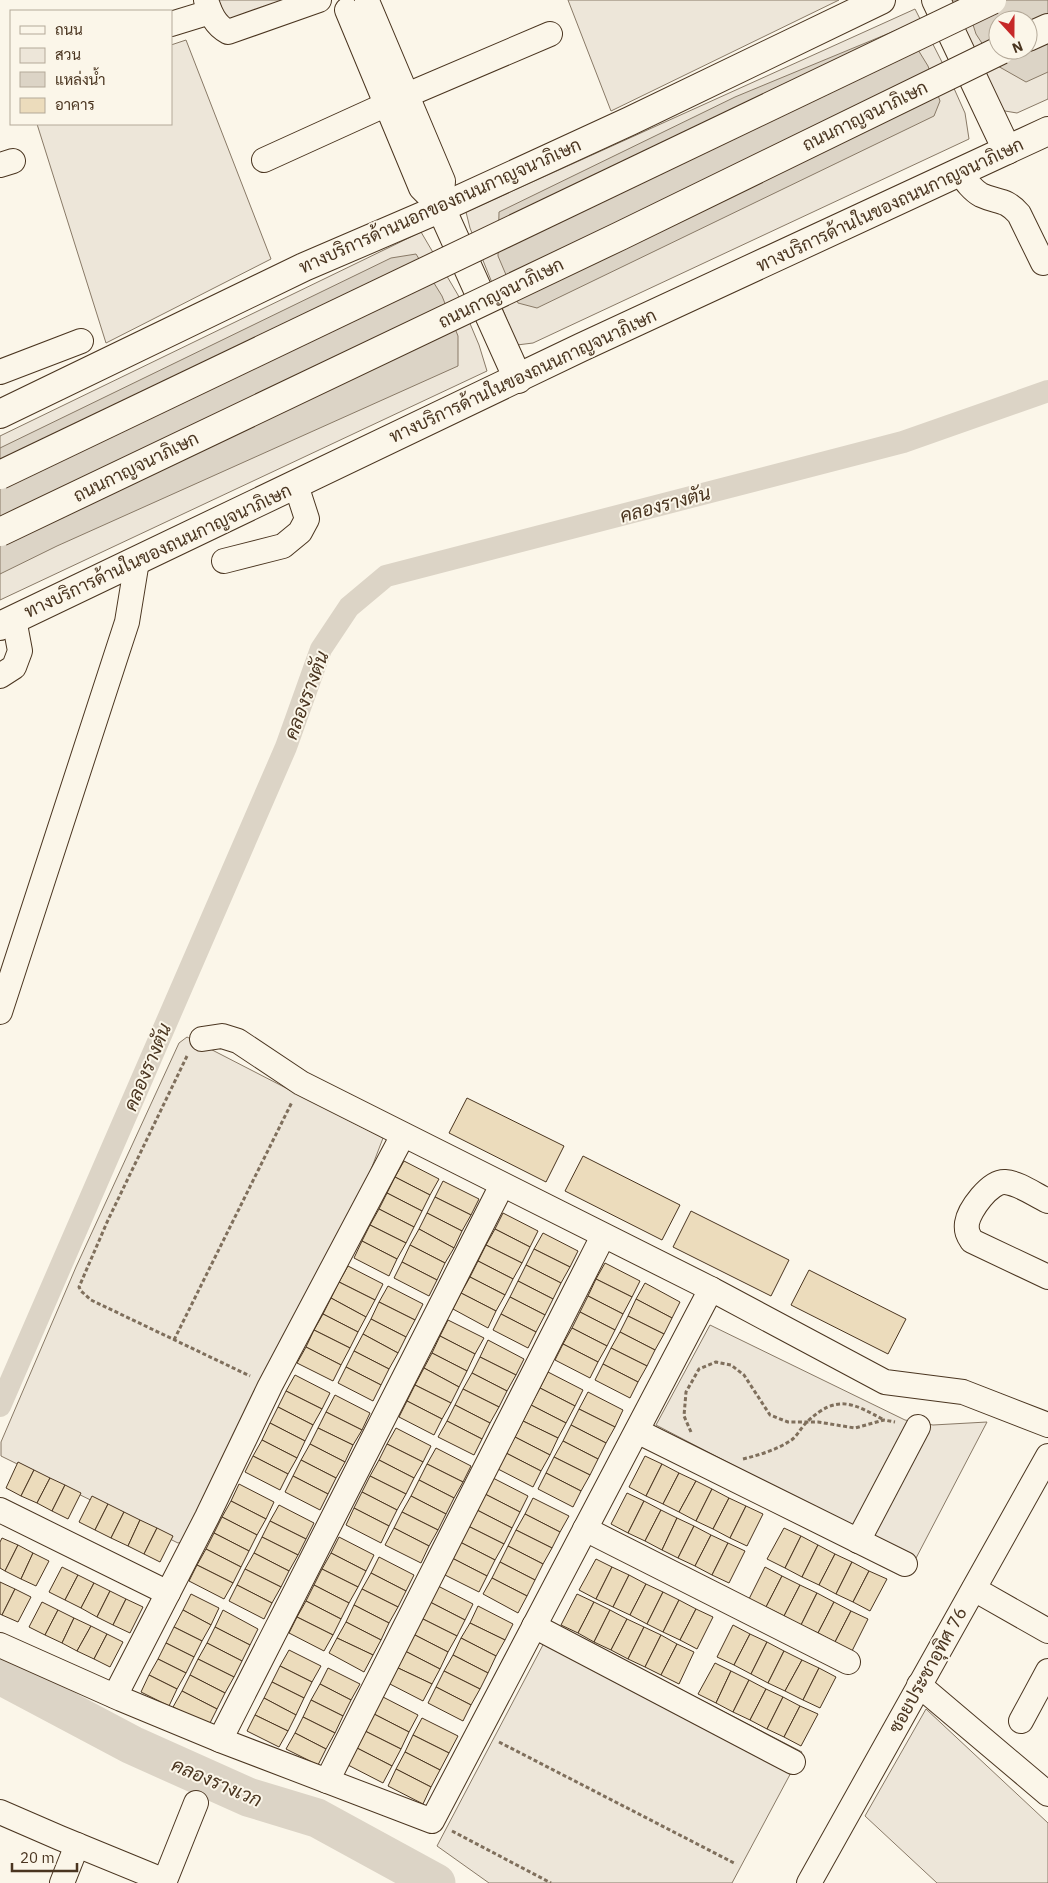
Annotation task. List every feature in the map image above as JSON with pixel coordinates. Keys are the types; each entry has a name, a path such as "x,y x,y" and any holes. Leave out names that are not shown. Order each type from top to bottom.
{"main road":[{"name":"ทางบริการด้านนอกของถนนกาญจนาภิเษก","path":"0,414 304,267 441,208 630,121 881,0"},
{"path":"936,0 1007,150"},
{"path":"0,475 992,0"},
{"name":"ถนนกาญจนาภิเษก","path":"0,532 620,236 988,56"},
{"name":"ทางบริการด้านในของถนนกาญจนาภิเษก","path":"7,623 518,379 1048,131"},
{"path":"441,208 518,379"}],"street":[{"path":"172,24 208,6 220,28 228,32 320,0"},
{"path":"353,3 396,99 421,188 441,208"},
{"path":"264,160 396,99 550,34"},
{"path":"959,172 979,194 1007,202 1013,207 1019,214 1043,262"},
{"path":"0,372 82,341"},
{"path":"224,560 284,546 300,532 307,519 296,485"},
{"path":"0,1012 127,622 137,560"},
{"path":"0,676 14,667 20,651 7,623"},
{"path":"202,1039 222,1036 238,1041 301,1083 710,1290 885,1382 963,1392 1048,1425"},
{"path":"115,1696 207,1517 270,1386 403,1135"},
{"path":"1048,1201 1012,1184 1003,1182 984,1193 967,1221 967,1233 972,1241 1048,1277"},
{"path":"220,1740 502,1185"},
{"path":"326,1780 602,1236"},
{"path":"0,1645 220,1740 432,1821 710,1290"},
{"path":"858,1541 918,1426"},
{"path":"637,1431 905,1564"},
{"name":"ซอยประชาอุทิศ 76","path":"809,1883 1048,1456"},
{"path":"0,1510 168,1593"},
{"path":"585,1529 848,1662"},
{"path":"974,1589 1048,1631"},
{"path":"534,1626 793,1762"},
{"path":"1021,1720 1048,1671"},
{"path":"919,1685 1048,1794"},
{"path":"0,1812 165,1882 196,1803"},
{"path":"62,1883 77,1845"}],"path":[{"path":"202,1039 192,1047 108,1220 79,1287 92,1300 270,1386"},
{"path":"174,1340 301,1083"},
{"path":"693,1440 684,1416 686,1392 699,1369 716,1362 731,1365 744,1375 770,1415 788,1422 807,1422 855,1428 884,1420"},
{"path":"741,1459 764,1453 791,1441 807,1422 825,1407 842,1403 860,1406 884,1420 918,1426"},
{"path":"479,1732 736,1864"},
{"path":"432,1821 551,1883"}],"green space":[{"path":"214,0 307,0 237,22 223,19"},
{"path":"568,0 839,0 611,111"},
{"path":"948,0 1048,0 1048,99 1017,113 1005,111 995,101"},
{"path":"915,9 965,113 969,139 533,343 517,345 470,228 466,212"},
{"path":"186,40 271,259 106,343 37,125 172,125 172,45"},
{"path":"421,232 458,295 479,345 487,371 0,600 0,436"},
{"path":"187,1037 383,1138 367,1180 191,1540 178,1543 1,1456 1,1442 76,1267 179,1043"},
{"path":"710,1325 905,1420 933,1425 987,1422 914,1562 848,1525 656,1425"},
{"path":"554,1624 802,1752 732,1883 489,1883 437,1846"},
{"path":"926,1709 1048,1823 1048,1883 937,1883 865,1816"}],"water":[{"path":"965,0 1048,0 1048,72 1026,82 996,65 993,60 1038,60 1038,10 988,10 988,53 976,34"},
{"path":"904,27 928,66 940,101 934,116 537,308 518,303 498,256 499,212 735,97"},
{"path":"416,254 442,296 458,336 458,366 57,546 0,574 0,448 391,258"}],"building":[{"path":"467,1098 564,1146 546,1182 449,1133"},
{"path":"583,1156 680,1205 662,1240 565,1191"},
{"path":"404,1161 439,1179 430,1195 395,1177"},
{"path":"395,1177 430,1195 422,1211 387,1193"},
{"path":"443,1181 479,1199 471,1215 435,1197"},
{"path":"387,1193 422,1211 414,1227 379,1209"},
{"path":"435,1197 471,1215 462,1231 427,1213"},
{"path":"379,1209 414,1227 406,1243 370,1225"},
{"path":"691,1211 789,1260 771,1296 673,1247"},
{"path":"427,1213 462,1231 454,1248 419,1229"},
{"path":"503,1213 538,1231 530,1247 495,1229"},
{"path":"370,1225 406,1243 397,1259 362,1241"},
{"path":"419,1229 454,1248 445,1263 410,1245"},
{"path":"495,1229 530,1247 522,1263 486,1245"},
{"path":"543,1233 578,1251 570,1267 534,1249"},
{"path":"362,1241 397,1259 389,1276 354,1258"},
{"path":"410,1245 445,1263 437,1280 402,1262"},
{"path":"486,1245 522,1263 513,1279 478,1261"},
{"path":"534,1249 570,1267 561,1283 526,1265"},
{"path":"478,1261 513,1279 505,1295 470,1277"},
{"path":"402,1262 437,1280 429,1296 394,1278"},
{"path":"605,1263 640,1281 632,1297 596,1279"},
{"path":"526,1265 561,1283 553,1299 518,1281"},
{"path":"348,1266 383,1284 375,1300 339,1282"},
{"path":"809,1270 906,1319 888,1354 791,1305"},
{"path":"470,1277 505,1295 496,1311 461,1293"},
{"path":"596,1279 632,1297 623,1314 588,1296"},
{"path":"518,1281 553,1299 545,1315 510,1297"},
{"path":"339,1282 375,1300 366,1317 331,1298"},
{"path":"645,1283 680,1302 672,1318 636,1299"},
{"path":"388,1286 423,1304 415,1320 379,1302"},
{"path":"461,1293 496,1311 488,1328 453,1309"},
{"path":"588,1296 623,1314 615,1330 580,1312"},
{"path":"510,1297 545,1315 536,1332 501,1314"},
{"path":"331,1298 366,1317 358,1332 323,1314"},
{"path":"636,1299 672,1318 664,1334 628,1316"},
{"path":"379,1302 415,1320 406,1337 371,1319"},
{"path":"580,1312 615,1330 607,1346 572,1328"},
{"path":"323,1314 358,1332 350,1348 314,1330"},
{"path":"501,1314 536,1332 528,1348 493,1330"},
{"path":"628,1316 664,1334 655,1350 620,1332"},
{"path":"371,1319 406,1337 398,1353 363,1334"},
{"path":"448,1320 484,1338 475,1354 440,1336"},
{"path":"572,1328 607,1346 598,1362 563,1344"},
{"path":"314,1330 350,1348 341,1365 306,1347"},
{"path":"620,1332 655,1350 647,1366 611,1348"},
{"path":"363,1334 398,1353 389,1369 354,1351"},
{"path":"440,1336 475,1354 467,1371 432,1353"},
{"path":"488,1340 524,1359 516,1375 480,1357"},
{"path":"563,1344 598,1362 590,1378 555,1360"},
{"path":"306,1347 341,1365 333,1381 297,1363"},
{"path":"611,1348 647,1366 638,1382 603,1364"},
{"path":"354,1351 389,1369 381,1385 346,1367"},
{"path":"432,1353 467,1371 459,1387 424,1368"},
{"path":"480,1357 516,1375 507,1391 472,1373"},
{"path":"603,1364 638,1382 630,1398 595,1380"},
{"path":"346,1367 381,1385 373,1401 338,1383"},
{"path":"424,1368 459,1387 451,1403 415,1385"},
{"path":"548,1372 583,1390 575,1406 540,1388"},
{"path":"472,1373 507,1391 499,1407 463,1389"},
{"path":"295,1375 330,1393 322,1409 286,1391"},
{"path":"415,1385 451,1403 442,1419 407,1401"},
{"path":"540,1388 575,1406 566,1423 531,1405"},
{"path":"463,1389 499,1407 490,1423 455,1405"},
{"path":"286,1391 322,1409 313,1425 278,1407"},
{"path":"588,1392 623,1410 615,1427 579,1409"},
{"path":"335,1395 370,1413 362,1430 326,1412"},
{"path":"407,1401 442,1419 434,1435 399,1417"},
{"path":"455,1405 490,1423 482,1439 447,1421"},
{"path":"531,1405 566,1423 558,1438 523,1421"},
{"path":"278,1407 313,1425 305,1441 270,1423"},
{"path":"579,1409 615,1427 606,1443 571,1425"},
{"path":"326,1412 362,1430 353,1445 318,1428"},
{"path":"447,1421 482,1439 474,1455 438,1437"},
{"path":"523,1421 558,1438 550,1455 515,1437"},
{"path":"270,1423 305,1441 297,1458 262,1440"},
{"path":"571,1425 606,1443 598,1459 563,1441"},
{"path":"318,1428 353,1445 345,1462 310,1444"},
{"path":"396,1428 431,1446 423,1462 387,1444"},
{"path":"515,1437 550,1455 541,1471 506,1453"},
{"path":"262,1440 297,1458 288,1474 253,1456"},
{"path":"563,1441 598,1459 590,1475 554,1457"},
{"path":"310,1444 345,1462 336,1478 301,1460"},
{"path":"387,1444 423,1462 414,1478 379,1460"},
{"path":"436,1448 471,1466 463,1482 427,1464"},
{"path":"506,1453 541,1471 533,1487 498,1469"},
{"path":"253,1456 288,1474 280,1490 245,1472"},
{"path":"645,1456 662,1464 646,1496 629,1487"},
{"path":"554,1457 590,1475 581,1491 546,1473"},
{"path":"301,1460 336,1478 328,1494 293,1476"},
{"path":"379,1460 414,1478 406,1494 370,1476"},
{"path":"18,1462 34,1470 21,1496 6,1488"},
{"path":"427,1464 463,1482 454,1498 419,1480"},
{"path":"662,1464 679,1473 663,1504 646,1496"},
{"path":"34,1470 50,1478 37,1503 21,1496"},
{"path":"546,1473 581,1491 573,1507 538,1489"},
{"path":"679,1473 696,1481 679,1512 663,1504"},
{"path":"293,1476 328,1494 320,1510 285,1492"},
{"path":"370,1476 406,1494 397,1510 362,1492"},
{"path":"50,1478 65,1485 52,1511 37,1503"},
{"path":"493,1478 528,1496 520,1512 485,1494"},
{"path":"419,1480 454,1498 446,1514 411,1496"},
{"path":"696,1481 712,1489 696,1521 679,1512"},
{"path":"239,1484 274,1502 266,1519 231,1501"},
{"path":"65,1485 81,1493 68,1519 52,1511"},
{"path":"712,1489 729,1498 713,1529 696,1521"},
{"path":"362,1492 397,1510 389,1526 354,1508"},
{"path":"627,1493 644,1501 628,1533 611,1524"},
{"path":"485,1494 520,1512 512,1528 477,1510"},
{"path":"92,1496 108,1504 95,1530 79,1522"},
{"path":"411,1496 446,1514 438,1530 402,1512"},
{"path":"533,1498 569,1516 560,1532 525,1514"},
{"path":"729,1498 746,1506 730,1538 713,1529"},
{"path":"231,1501 266,1519 257,1535 222,1517"},
{"path":"644,1501 661,1510 645,1541 628,1533"},
{"path":"108,1504 124,1512 111,1538 95,1530"},
{"path":"279,1505 314,1523 306,1539 270,1521"},
{"path":"746,1506 763,1514 747,1546 730,1538"},
{"path":"354,1508 389,1526 381,1543 346,1525"},
{"path":"477,1510 512,1528 504,1544 468,1526"},
{"path":"661,1510 677,1518 662,1550 645,1541"},
{"path":"124,1512 140,1520 128,1546 111,1538"},
{"path":"402,1512 438,1530 429,1546 394,1528"},
{"path":"525,1514 560,1532 552,1548 516,1530"},
{"path":"222,1517 257,1535 249,1551 214,1533"},
{"path":"677,1518 694,1526 678,1558 662,1550"},
{"path":"140,1520 157,1528 144,1554 128,1546"},
{"path":"270,1521 306,1539 298,1555 262,1537"},
{"path":"468,1526 504,1544 495,1560 460,1542"},
{"path":"694,1526 711,1535 695,1566 678,1558"},
{"path":"157,1528 173,1536 160,1562 144,1554"},
{"path":"394,1528 429,1546 421,1563 385,1545"},
{"path":"784,1528 801,1536 785,1568 767,1559"},
{"path":"516,1530 552,1548 543,1564 508,1546"},
{"path":"214,1533 249,1551 241,1567 206,1549"},
{"path":"711,1535 728,1543 712,1575 695,1566"},
{"path":"801,1536 818,1545 802,1577 785,1568"},
{"path":"262,1537 298,1555 289,1571 254,1553"},
{"path":"339,1537 374,1555 366,1571 331,1553"},
{"path":"2,1538 18,1545 5,1571 0,1568 0,1542"},
{"path":"460,1542 495,1560 487,1576 452,1558"},
{"path":"728,1543 745,1551 729,1583 712,1575"},
{"path":"18,1545 33,1553 21,1579 5,1571"},
{"path":"818,1545 835,1554 819,1585 802,1577"},
{"path":"508,1546 543,1564 535,1580 500,1562"},
{"path":"206,1549 241,1567 233,1583 197,1565"},
{"path":"33,1553 49,1561 36,1586 21,1579"},
{"path":"254,1553 289,1571 281,1587 245,1569"},
{"path":"331,1553 366,1571 358,1587 322,1569"},
{"path":"835,1554 852,1562 836,1594 819,1585"},
{"path":"379,1557 414,1575 406,1591 371,1573"},
{"path":"452,1558 487,1576 479,1592 443,1574"},
{"path":"596,1559 612,1567 596,1599 579,1590"},
{"path":"500,1562 535,1580 527,1596 492,1578"},
{"path":"852,1562 869,1571 853,1602 836,1594"},
{"path":"197,1565 233,1583 224,1599 189,1581"},
{"path":"62,1567 78,1575 65,1600 49,1592"},
{"path":"612,1567 629,1575 613,1607 596,1599"},
{"path":"765,1567 782,1576 766,1607 749,1599"},
{"path":"245,1569 281,1587 272,1603 237,1585"},
{"path":"322,1569 358,1587 349,1603 314,1585"},
{"path":"869,1571 887,1579 870,1611 853,1602"},
{"path":"371,1573 406,1591 398,1607 362,1589"},
{"path":"78,1575 94,1583 81,1608 65,1600"},
{"path":"629,1575 646,1584 630,1615 613,1607"},
{"path":"782,1576 800,1585 784,1616 766,1607"},
{"path":"492,1578 527,1596 518,1613 483,1594"},
{"path":"0,1582 15,1589 2,1615 0,1614"},
{"path":"94,1583 110,1591 97,1617 81,1608"},
{"path":"646,1584 663,1592 647,1624 630,1615"},
{"path":"237,1585 272,1603 264,1619 229,1601"},
{"path":"314,1585 349,1603 341,1619 306,1601"},
{"path":"800,1585 817,1593 801,1625 784,1616"},
{"path":"438,1586 473,1604 465,1620 430,1602"},
{"path":"15,1589 31,1597 18,1622 2,1615"},
{"path":"362,1589 398,1607 389,1623 354,1605"},
{"path":"110,1591 126,1599 113,1625 97,1617"},
{"path":"663,1592 679,1600 663,1632 647,1624"},
{"path":"817,1593 834,1602 818,1633 801,1625"},
{"path":"191,1594 219,1608 211,1625 183,1610"},
{"path":"577,1594 594,1602 578,1633 561,1625"},
{"path":"126,1599 143,1607 130,1633 113,1625"},
{"path":"679,1600 696,1609 680,1640 663,1632"},
{"path":"306,1601 341,1619 333,1635 297,1617"},
{"path":"42,1602 58,1610 45,1635 29,1627"},
{"path":"430,1602 465,1620 457,1636 421,1618"},
{"path":"594,1602 610,1610 594,1642 578,1633"},
{"path":"834,1602 851,1611 835,1642 818,1633"},
{"path":"354,1605 389,1623 381,1640 346,1622"},
{"path":"478,1606 513,1624 505,1640 470,1623"},
{"path":"696,1609 713,1617 697,1649 680,1640"},
{"path":"58,1610 74,1618 62,1643 45,1635"},
{"path":"183,1610 211,1625 202,1641 174,1627"},
{"path":"223,1610 258,1629 250,1645 215,1627"},
{"path":"610,1610 627,1619 611,1650 594,1642"},
{"path":"851,1611 868,1619 852,1651 835,1642"},
{"path":"297,1617 333,1635 324,1651 289,1633"},
{"path":"74,1618 91,1626 77,1651 62,1643"},
{"path":"421,1618 457,1636 448,1652 413,1634"},
{"path":"627,1619 644,1627 628,1659 611,1650"},
{"path":"346,1622 381,1640 373,1655 337,1638"},
{"path":"470,1623 505,1640 496,1656 461,1638"},
{"path":"733,1625 750,1634 734,1665 717,1657"},
{"path":"91,1626 107,1634 94,1659 77,1651"},
{"path":"174,1627 202,1641 194,1657 166,1643"},
{"path":"215,1627 250,1645 242,1661 207,1643"},
{"path":"644,1627 661,1635 645,1667 628,1659"},
{"path":"107,1634 123,1642 110,1667 94,1659"},
{"path":"413,1634 448,1652 440,1669 405,1651"},
{"path":"750,1634 767,1642 751,1674 734,1665"},
{"path":"661,1635 677,1644 661,1675 645,1667"},
{"path":"337,1638 373,1655 364,1672 329,1653"},
{"path":"461,1638 496,1656 488,1673 453,1655"},
{"path":"767,1642 784,1651 768,1683 751,1674"},
{"path":"166,1643 194,1657 186,1673 158,1659"},
{"path":"207,1643 242,1661 234,1677 198,1659"},
{"path":"677,1644 694,1652 679,1684 661,1675"},
{"path":"289,1650 321,1666 312,1682 280,1666"},
{"path":"405,1651 440,1669 432,1684 396,1667"},
{"path":"784,1651 802,1660 785,1691 768,1683"},
{"path":"453,1655 488,1673 480,1689 444,1671"},
{"path":"158,1659 186,1673 177,1689 149,1675"},
{"path":"198,1659 234,1677 225,1693 190,1675"},
{"path":"802,1660 819,1668 803,1700 785,1691"},
{"path":"715,1663 731,1671 716,1703 698,1694"},
{"path":"280,1666 312,1682 304,1698 272,1682"},
{"path":"396,1667 432,1684 423,1701 388,1683"},
{"path":"328,1668 360,1684 351,1700 320,1684"},
{"path":"819,1668 836,1677 820,1708 803,1700"},
{"path":"444,1671 480,1689 471,1705 436,1687"},
{"path":"731,1671 749,1680 733,1712 716,1703"},
{"path":"149,1675 177,1689 169,1706 141,1692"},
{"path":"190,1675 225,1693 217,1709 182,1691"},
{"path":"749,1680 766,1689 750,1720 733,1712"},
{"path":"272,1682 304,1698 296,1715 264,1698"},
{"path":"320,1684 351,1700 343,1716 311,1700"},
{"path":"436,1687 471,1705 463,1721 428,1703"},
{"path":"766,1689 783,1697 767,1729 750,1720"},
{"path":"182,1691 217,1709 209,1725 173,1707"},
{"path":"383,1697 418,1715 409,1732 374,1714"},
{"path":"783,1697 800,1706 784,1737 767,1729"},
{"path":"264,1698 296,1715 288,1731 255,1715"},
{"path":"311,1700 343,1716 335,1733 303,1717"},
{"path":"800,1706 818,1714 801,1746 784,1737"},
{"path":"374,1714 409,1732 401,1749 365,1731"},
{"path":"255,1715 288,1731 279,1747 247,1731"},
{"path":"303,1717 335,1733 326,1749 295,1733"},
{"path":"422,1718 458,1736 449,1753 413,1735"},
{"path":"365,1731 401,1749 392,1766 357,1748"},
{"path":"295,1733 326,1749 318,1765 286,1749"},
{"path":"413,1735 449,1753 440,1770 405,1752"},
{"path":"357,1748 392,1766 383,1783 348,1765"},
{"path":"405,1752 440,1770 431,1787 396,1769"},
{"path":"396,1769 431,1787 423,1804 388,1786"}],"waterway":[{"name":"คลองรางตัน","path":"0,1406 286,747 321,649 349,607 386,576 903,442 1048,391"},
{"name":"คลองรางเวก","path":"0,1675 132,1745 248,1797 317,1818 436,1883"}]}
